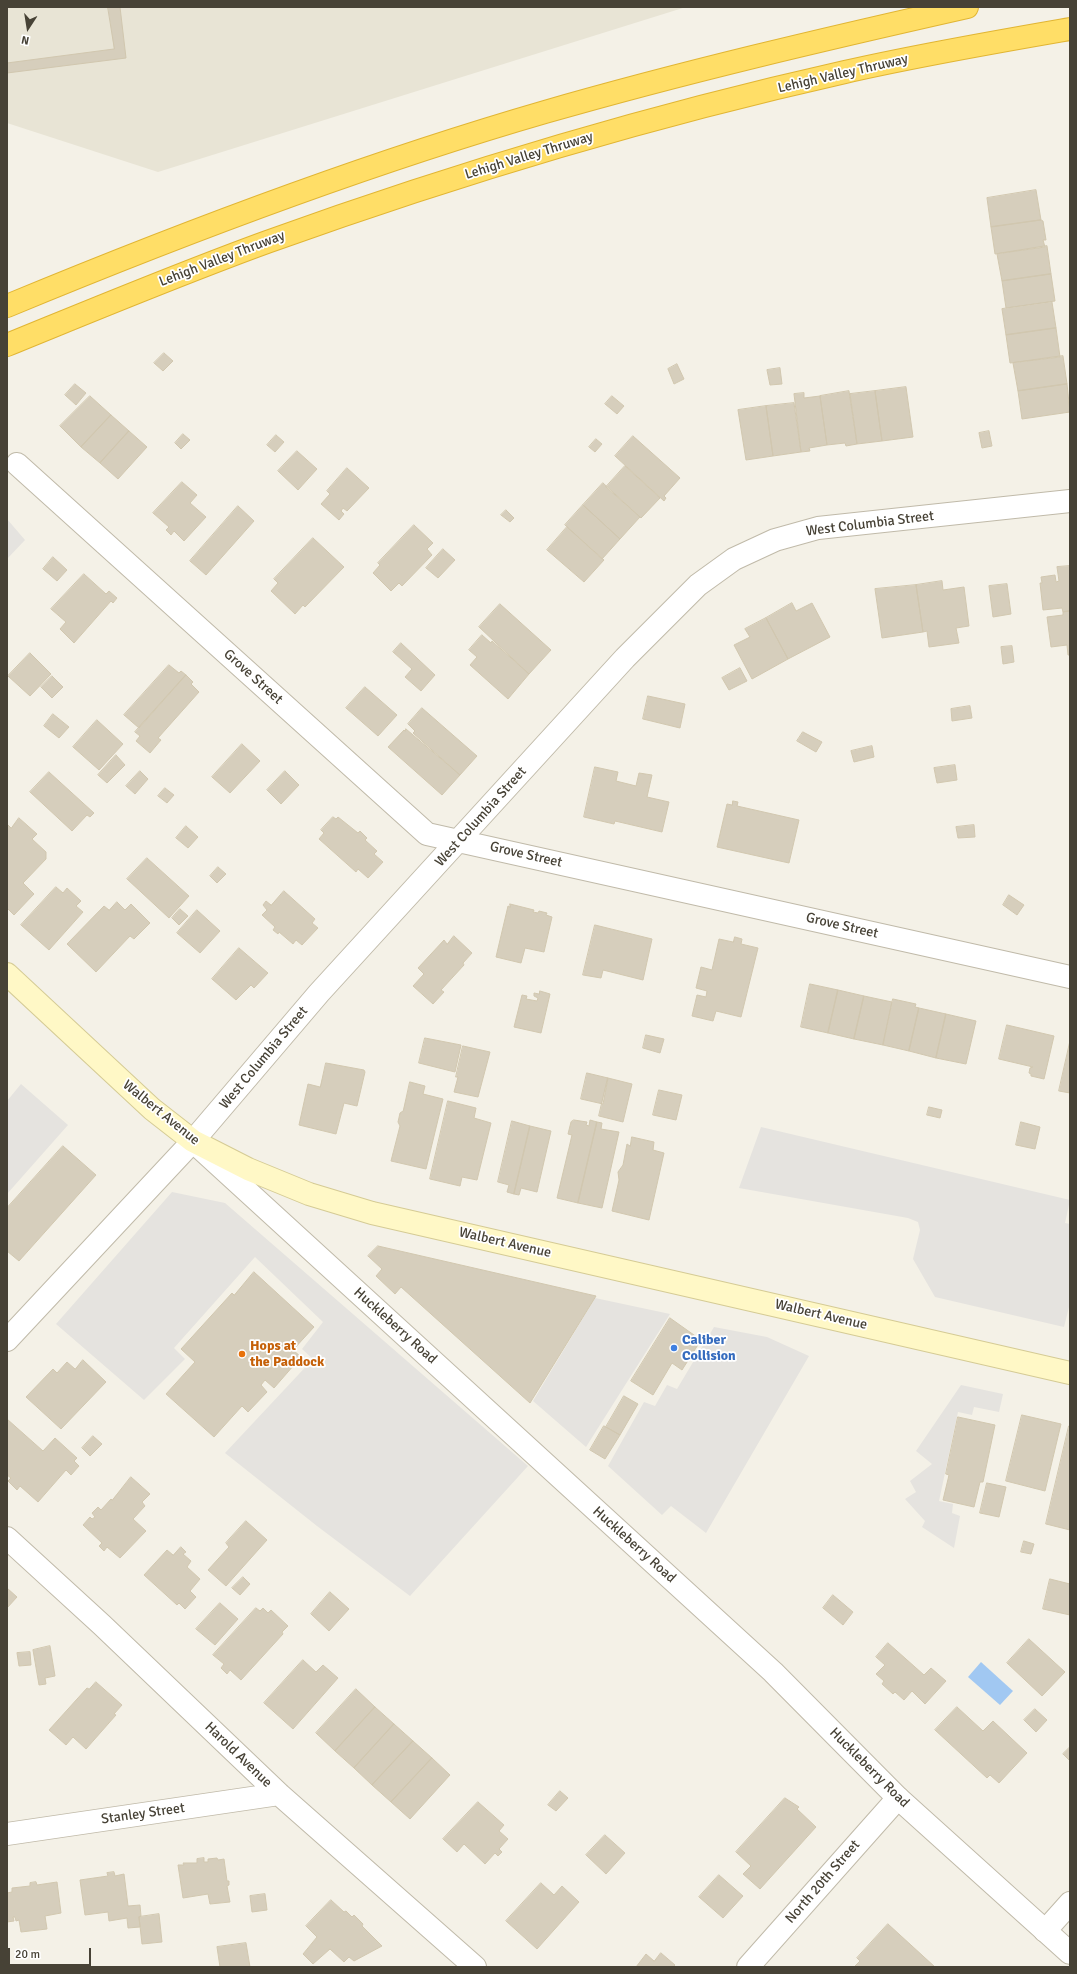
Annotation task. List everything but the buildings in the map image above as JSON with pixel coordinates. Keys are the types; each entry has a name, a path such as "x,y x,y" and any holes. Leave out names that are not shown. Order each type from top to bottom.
{"highway":[{"path":"7,306 112,262 253,208 397,158 542,113 689,72 967,7"},
{"name":"Lehigh Valley Thruway","path":"7,345 125,296 266,242 408,193 553,148 699,107 846,71 985,44 1070,30"}],"main road":[{"name":"Walbert Avenue","path":"7,974 152,1109 193,1141 248,1169 288,1186 372,1213 1070,1373"}],"street":[{"name":"Grove Street","path":"17,464 427,834 460,840 1070,977"},
{"name":"West Columbia Street","path":"7,1340 193,1141 319,993 625,658 698,585 734,559 775,540 818,528 1070,501"},
{"name":"Huckleberry Road","path":"193,1141 772,1672 898,1798 1070,1953"},
{"name":"Harold Avenue","path":"7,1538 102,1625 279,1794 475,1967"},
{"name":"Stanley Street","path":"7,1834 279,1794"},
{"name":"North 20th Street","path":"748,1967 898,1798"},
{"path":"1045,1931 1070,1903"}],"shaded area":[{"path":"7,7 686,7 158,172 7,123"},
{"path":"7,519 25,540 7,559"},
{"path":"21,1084 68,1125 7,1194 7,1101"},
{"path":"761,1127 1070,1200 1065,1223 1070,1224 1070,1303 1064,1327 935,1297 913,1259 920,1230 918,1222 908,1218 739,1188"},
{"path":"172,1192 225,1203 528,1466 410,1596 317,1526 225,1453 313,1359 302,1349 323,1322 255,1257 174,1348 185,1359 144,1400 56,1324"},
{"path":"595,1298 670,1314 586,1447 533,1401"},
{"path":"714,1327 767,1337 809,1356 706,1533 671,1506 662,1515 608,1466 644,1402 655,1406 667,1385 677,1389"},
{"path":"961,1385 1003,1394 999,1412 974,1407 972,1415 958,1412 939,1501 953,1504 952,1513 960,1516 954,1548 922,1527 925,1521 905,1499 916,1492 910,1481 932,1464 916,1451"}],"water":[{"path":"981,1662 1013,1691 1000,1705 968,1677"}],"place":[{"name":"Caliber Collision","path":"674,1348"},
{"name":"Hops at the Paddock","path":"242,1354"}]}
